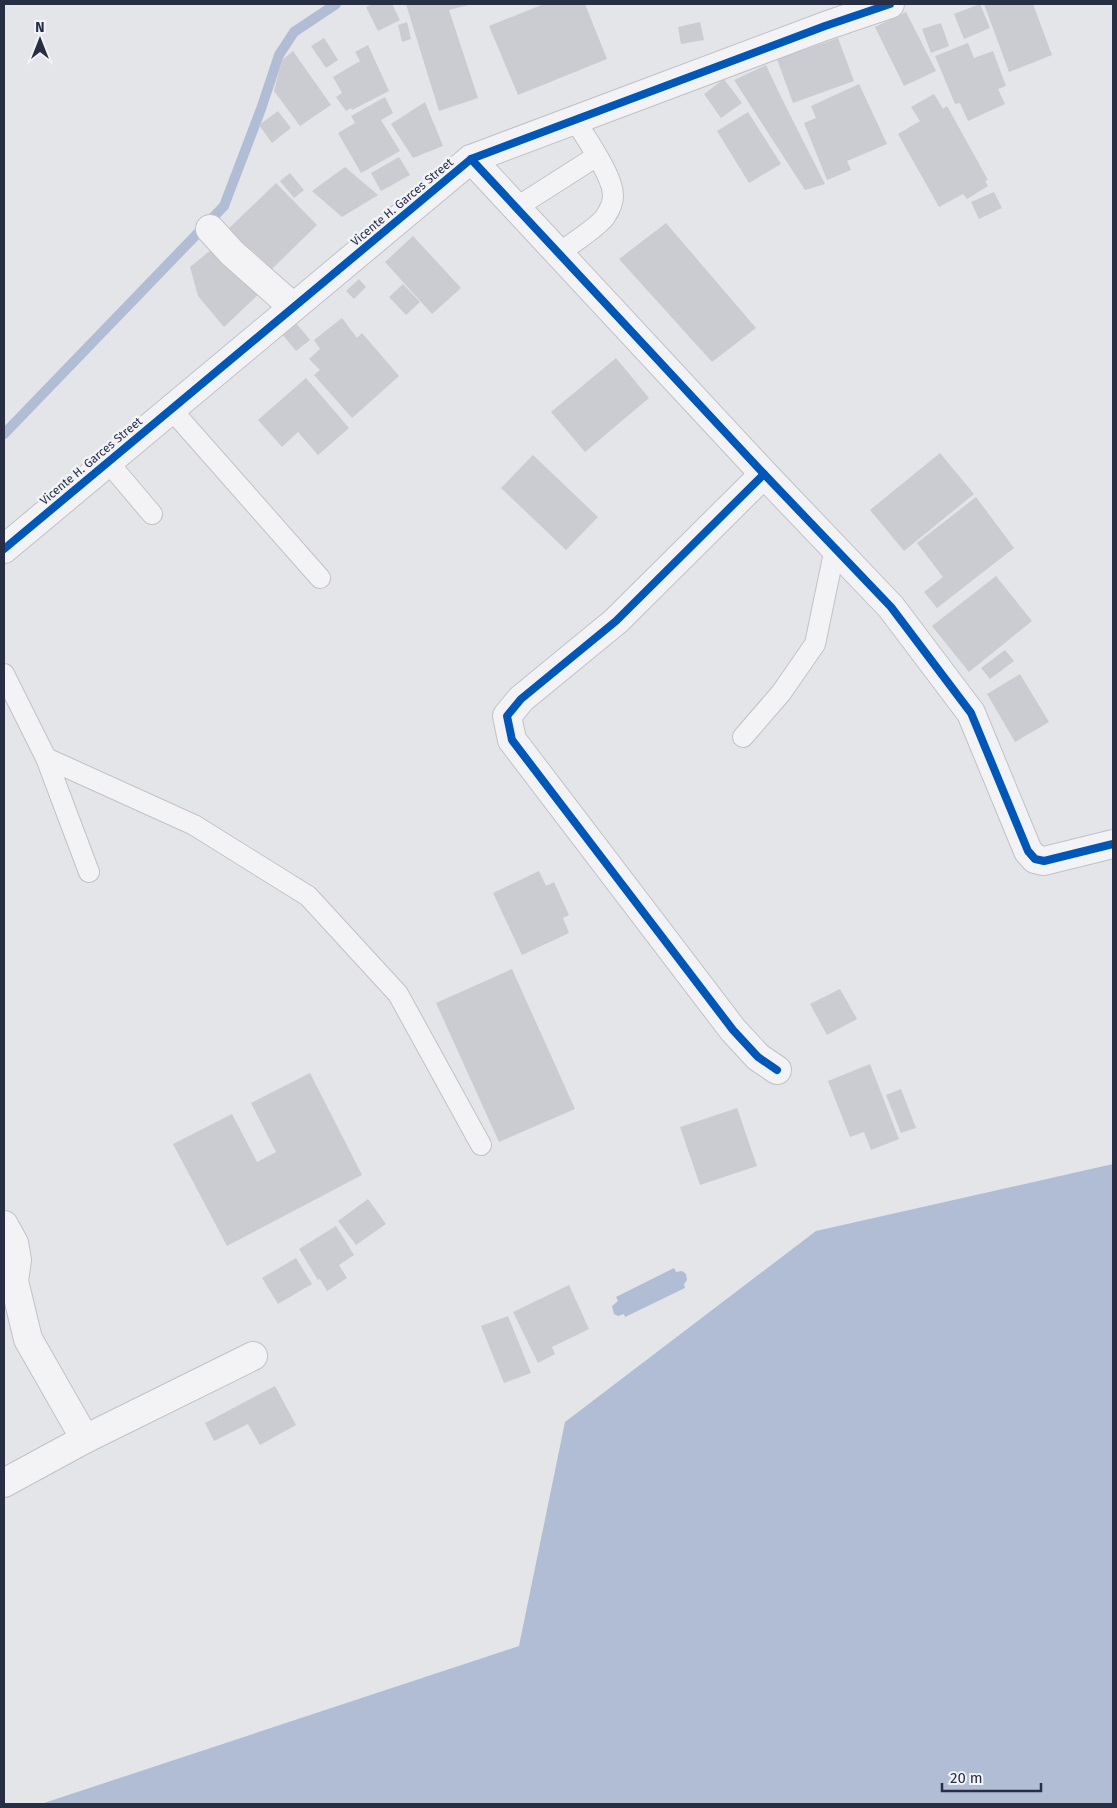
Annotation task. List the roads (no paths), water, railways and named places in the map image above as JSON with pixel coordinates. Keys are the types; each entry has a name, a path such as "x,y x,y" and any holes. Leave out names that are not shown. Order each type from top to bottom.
{"street":[{"name":"Vicente H. Garces Street","path":"4,549 292,307 472,159 825,26 890,4"},
{"path":"472,159 764,474 891,606 971,713 1028,851 1035,859 1044,861 1113,844"},
{"path":"210,229 232,253 292,307"},
{"path":"764,474 616,621 521,699 507,716 512,740 733,1030 758,1057 777,1070"},
{"path":"4,1225 14,1243 16,1260 14,1280 28,1339 85,1439"},
{"path":"4,1483 85,1439 253,1356"}],"lane":[{"path":"559,253 604,218 612,204 614,195 612,186 597,156 574,120"},
{"path":"517,207 597,156"},
{"path":"171,409 320,578"},
{"path":"108,462 152,514"},
{"path":"743,737 781,693 815,644 835,548"},
{"path":"4,674 46,758 89,872"},
{"path":"46,758 194,825 308,896 398,994 481,1145"}],"water":[{"path":"1113,1164 1113,1804 41,1804 519,1646 565,1422 816,1231"},
{"path":"674,1268 676,1272 682,1271 686,1274 685,1288 625,1317 624,1314 618,1316 614,1314 612,1306 618,1301 616,1297"}],"waterway":[{"path":"4,434 224,206 261,109 279,55 294,32 336,4"}]}
